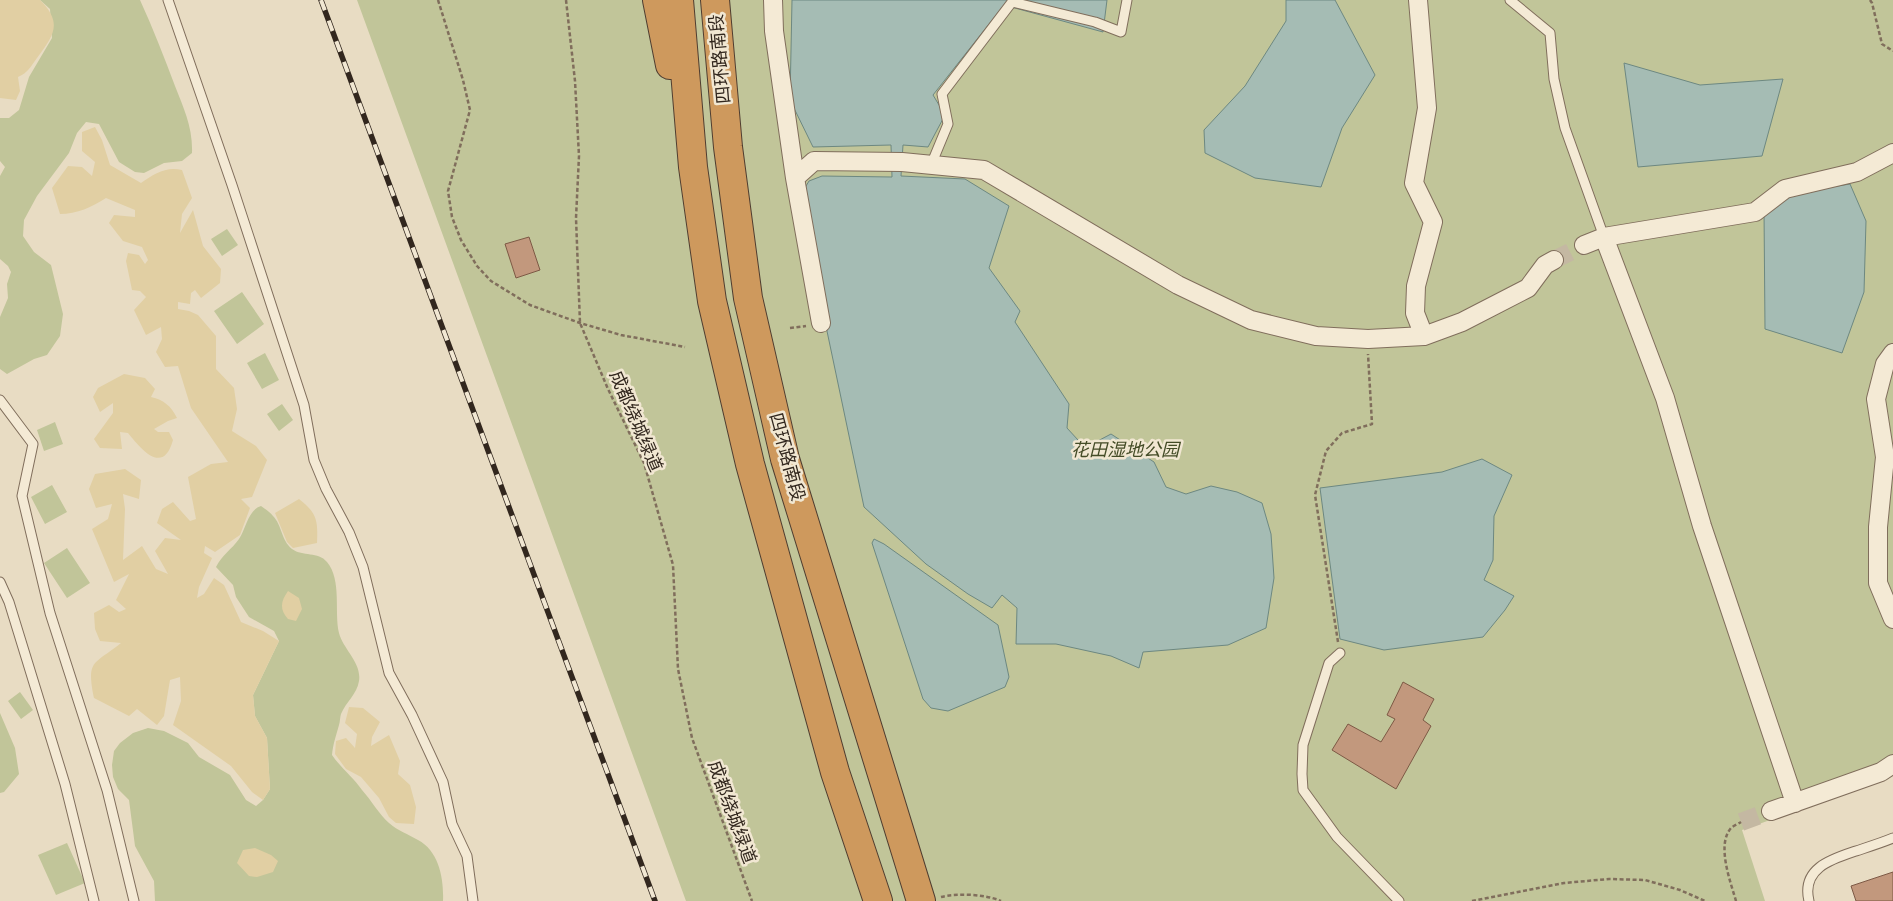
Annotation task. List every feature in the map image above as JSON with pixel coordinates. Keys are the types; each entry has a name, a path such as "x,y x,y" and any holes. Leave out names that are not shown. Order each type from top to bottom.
{"highway":[{"path":"657,0 694,167"},
{"name":"四环路南段","path":"679,0 694,167 712,301 750,464 835,772 878,901"},
{"name":"四环路南段","path":"715,0 728,147 748,298 785,459 926,896"},
{"path":"728,0 728,147"}],"street":[{"path":"774,0 774,31 795,178 821,323"},
{"path":"1418,0 1427,108 1414,183 1432,222 1416,286 1415,313 1424,336"},
{"path":"1584,245 1604,238 1755,212 1785,189 1857,172 1893,153"},
{"path":"795,178 814,160 897,162 984,170 1178,286 1251,320 1316,336 1368,339 1424,336 1462,322 1528,288 1545,265 1554,260"},
{"path":"1604,238 1665,398 1702,526 1795,803"},
{"path":"1893,353 1885,364 1876,399 1885,457 1878,526 1878,583 1893,618"},
{"path":"1771,811 1881,772 1893,764"}],"lane":[{"path":"168,0 304,405 314,460 363,567 388,673 412,715 443,782 452,824 467,856 473,901"},
{"path":"931,165 948,124 942,94 1012,2 1095,22 1121,32 1127,0"},
{"path":"1510,0 1550,34 1554,79 1565,128 1604,238"},
{"path":"0,400 33,444 22,496 50,613 107,790 134,901"},
{"path":"0,582 9,602 64,784 94,901"},
{"path":"1340,653 1330,663 1304,745 1303,790 1337,837 1399,901"},
{"path":"1809,901 1807,892 1810,879 1828,860 1893,838"}],"path":[{"path":"438,0 463,80 470,110 448,191 452,217 461,240 477,266 491,281 530,305 621,335 685,347"},
{"name":"成都绕城绿道","path":"566,0 576,81 579,156 576,218 580,323 608,389 644,463 673,565 678,669 692,738 752,901"},
{"path":"1870,0 1882,44 1893,51"},
{"path":"1340,653 1315,495 1326,451 1342,433 1372,424 1368,339"},
{"path":"1736,901 1724,856 1726,839 1730,828 1741,822"},
{"path":"1472,901 1564,883 1618,879 1645,880 1680,890 1705,901"},
{"path":"926,896 952,894 1001,901"}],"green space":[{"path":"40,0 140,0 185,111 191,135 192,153 182,161 164,163 144,173 135,172 119,162 99,124 86,122 77,133 69,153 37,196 24,220 23,236 34,252 51,265 63,314 60,336 47,355 34,359 7,374 0,369 0,317 8,298 7,284 11,272 8,266 0,259 0,176 5,167 0,161 0,118 9,118 19,110 29,77 52,38 50,9"},
{"name":"花田湿地公园","path":"357,0 1893,0 1893,776 1742,830 1765,901 686,901"},
{"path":"227,229 238,245 222,256 211,239"},
{"path":"242,292 264,324 237,344 214,311"},
{"path":"265,353 279,380 262,389 247,363"},
{"path":"282,404 293,420 279,431 267,414"},
{"path":"55,422 63,444 44,451 37,430"},
{"path":"52,485 67,512 45,524 31,497"},
{"path":"261,506 276,520 288,545 292,549 301,553 319,556 332,569 336,587 339,633 358,668 359,681 356,690 341,714 332,755 389,823 418,840 431,851 439,866 443,901 155,901 154,881 135,846 129,800 118,789 113,777 114,751 120,743 133,733 148,728 164,731 188,743 199,757 230,775 246,800 256,806 263,800 270,789 267,738 255,716 253,695 279,641 274,631 249,617 236,597 233,585 216,567 239,539 253,511"},
{"path":"67,548 90,583 67,598 44,563"},
{"path":"20,692 33,710 21,719 8,701"},
{"path":"0,713 15,748 19,774 4,792 0,793"},
{"path":"67,843 85,883 56,895 38,855"}],"sand":[{"path":"0,0 40,0 47,8 54,22 54,29 48,42 29,69 18,77 20,91 16,100 0,98"},
{"path":"95,127 102,140 110,165 141,183 165,170 182,170 192,198 182,214 180,233 193,210 203,246 221,269 220,283 201,298 195,290 191,293 190,304 178,302 178,309 198,315 216,336 216,369 234,388 237,409 232,431 256,446 267,460 252,497 241,499 250,508 240,535 215,552 205,546 204,553 212,558 199,587 197,598 204,594 214,578 224,585 241,622 263,631 279,641 253,695 255,716 267,738 270,789 263,800 252,792 231,766 173,725 181,701 180,677 170,680 164,716 157,725 137,709 129,716 94,698 91,676 94,664 121,643 100,641 95,629 94,613 109,605 119,612 126,609 116,600 129,574 114,582 92,529 108,519 112,504 96,508 89,489 95,474 125,469 141,480 139,499 123,494 125,509 123,560 142,546 156,569 168,574 155,551 165,538 181,540 157,523 162,509 173,502 190,521 196,519 188,477 211,464 228,462 191,408 178,366 165,367 156,352 162,339 161,327 146,335 134,310 146,297 140,291 132,290 126,261 128,253 139,255 145,264 148,260 142,247 123,241 109,223 114,215 135,217 135,210 106,198 84,209 60,214 52,188 68,166 82,167 92,176 95,162 82,151 82,132"},
{"path":"124,374 145,378 155,389 151,397 167,404 177,418 154,429 158,432 169,432 173,440 169,451 164,456 158,458 145,452 128,433 120,432 122,449 100,448 94,439 113,413 113,403 100,412 93,397 98,388"},
{"path":"299,499 313,513 317,528 317,543 293,548 287,542 275,513"},
{"path":"288,591 299,598 302,609 296,621 288,619 283,612 283,602"},
{"path":"349,707 363,708 380,722 372,737 371,746 389,735 400,761 398,774 410,785 416,807 414,824 396,823 389,817 379,798 361,777 346,769 335,754 336,741 346,738 355,748 357,734 345,723"},
{"path":"255,848 271,855 278,861 273,872 257,877 249,876 237,863 243,850"}],"water":[{"path":"792,0 1107,0 1103,32 1004,5 933,95 945,115 928,147 903,145 901,176 965,179 1009,206 989,268 1020,311 1015,322 1069,404 1067,428 1078,440 1092,444 1111,434 1154,462 1166,487 1186,494 1211,486 1237,492 1262,503 1271,534 1274,578 1266,628 1228,645 1143,652 1139,668 1111,656 1056,644 1016,644 1017,608 1002,595 992,608 968,594 926,564 864,507 799,198 809,181 822,176 892,177 891,145 813,147 790,100"},
{"path":"1286,0 1335,0 1375,75 1342,128 1321,187 1255,178 1205,153 1204,130 1245,86 1286,21"},
{"path":"1624,63 1700,85 1783,79 1762,156 1638,167"},
{"path":"1850,184 1866,221 1864,292 1842,353 1765,329 1764,209 1787,194"},
{"path":"1482,459 1512,475 1494,516 1493,560 1484,580 1514,596 1505,610 1483,637 1384,650 1340,639 1320,488 1442,472"},
{"path":"874,539 884,544 998,625 1009,677 1005,687 948,711 931,708 923,699 872,543"}],"building":[{"path":"529,237 540,270 516,278 505,244"},
{"path":"1403,682 1434,699 1423,720 1431,726 1396,789 1332,750 1348,724 1381,742 1395,719 1387,715"},
{"path":"1893,872 1893,901 1856,901 1851,886"}],"tunnel":[{"path":"1554,260 1584,245"},
{"path":"1741,822 1771,811"}],"railway":[{"path":"321,0 655,901"}]}
